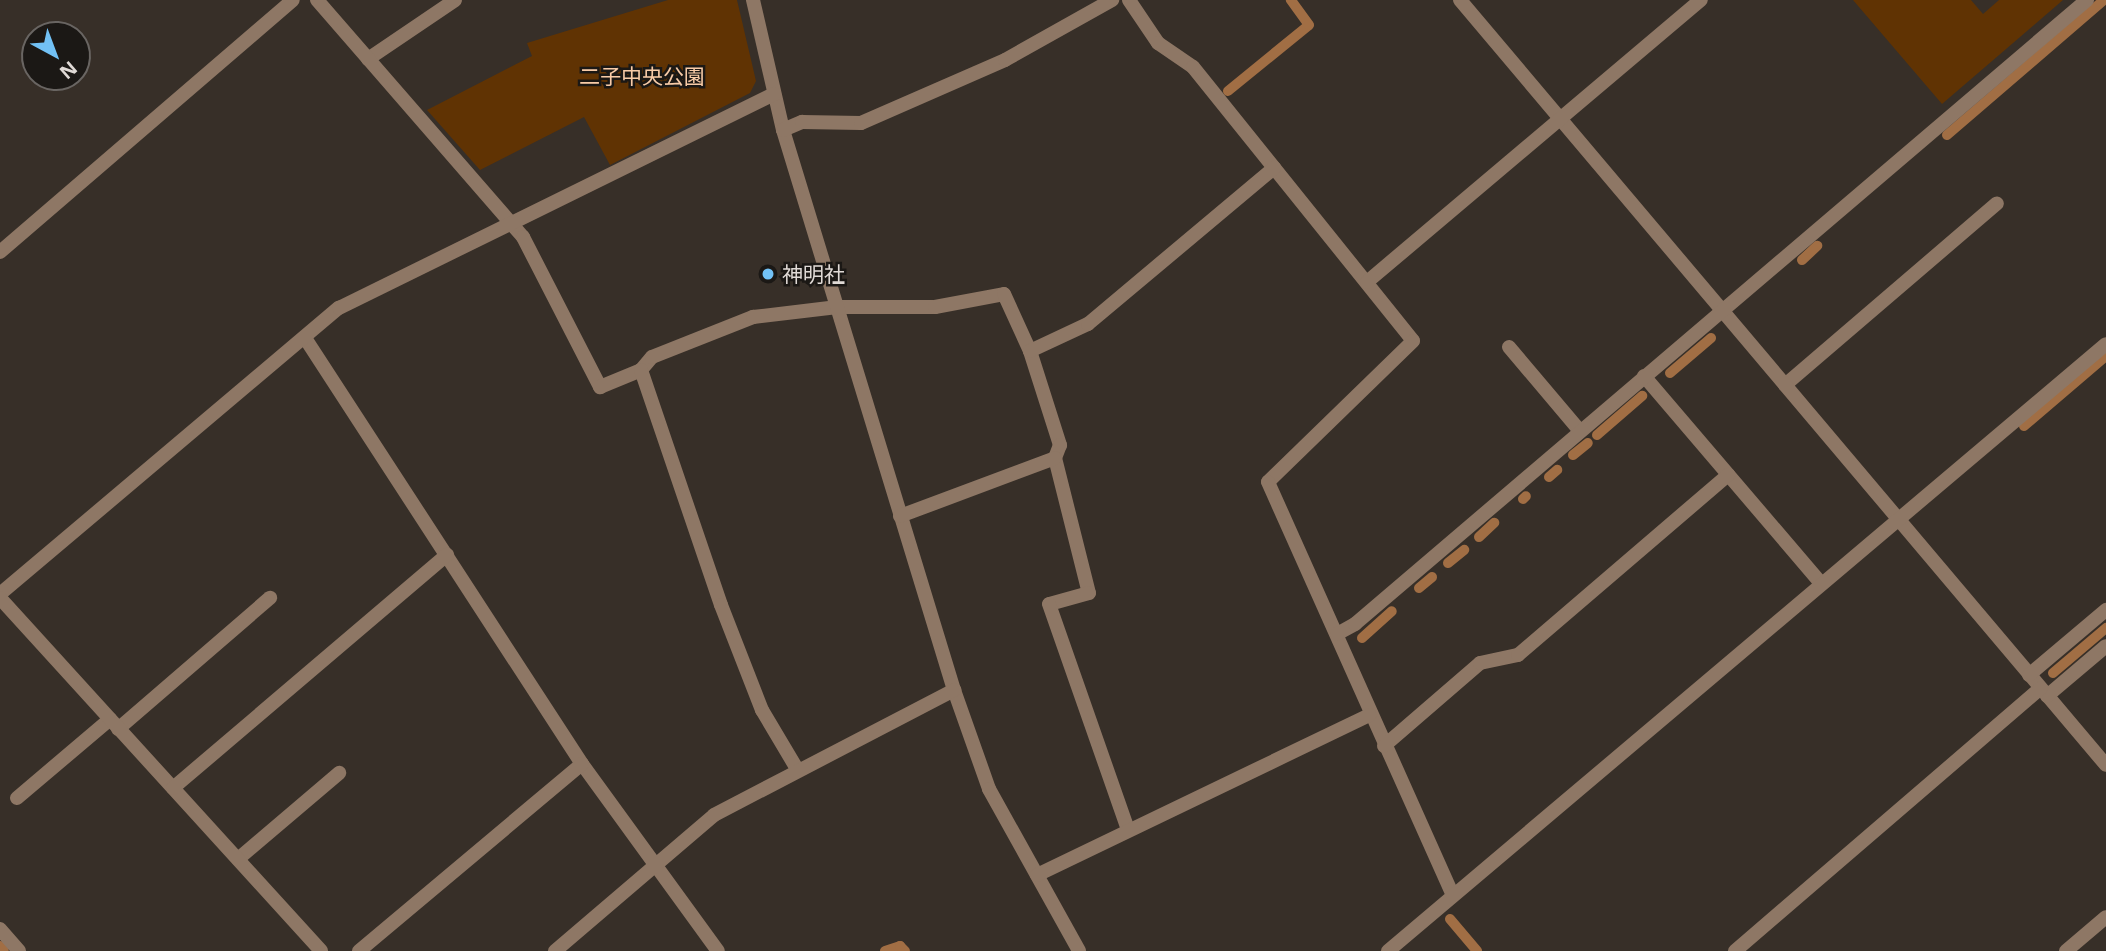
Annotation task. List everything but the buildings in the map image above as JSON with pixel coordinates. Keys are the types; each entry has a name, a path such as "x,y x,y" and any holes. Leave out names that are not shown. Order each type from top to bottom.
{"street":[{"path":"0,252 293,0"},
{"path":"317,0 523,237 600,387 641,370 652,357 753,317 837,307 934,307 1004,294 1030,351 1060,445 1055,458 1089,593 1049,604 1128,830"},
{"path":"368,59 454,0"},
{"path":"753,0 783,130 954,690 989,789 1079,951"},
{"path":"783,130 802,122 861,123 1005,60 1112,0"},
{"path":"1129,0 1158,43 1193,67 1413,341 1268,482 1453,896"},
{"path":"1460,0 2106,765"},
{"path":"1367,282 1701,0"},
{"path":"1336,634 1355,624 1721,309 2087,0"},
{"path":"321,951 0,596 340,307 512,226 775,94"},
{"path":"1030,351 1088,324 1274,168"},
{"path":"1785,385 1997,203"},
{"path":"305,338 582,764 653,866 718,951"},
{"path":"1388,951 2106,344"},
{"path":"1508,348 1580,431"},
{"path":"641,370 725,617 762,710 797,769"},
{"path":"1644,376 1821,583"},
{"path":"900,516 1055,458"},
{"path":"1384,746 1480,663 1518,655 1728,475"},
{"path":"173,788 447,555"},
{"path":"17,799 270,598"},
{"path":"2029,675 2106,610"},
{"path":"1735,951 2044,692 2106,646"},
{"path":"555,951 714,815 797,769 954,690"},
{"path":"1037,875 1370,715"},
{"path":"359,951 582,764"},
{"path":"238,859 340,773"},
{"path":"2066,951 2106,917"},
{"path":"0,929 19,951"}],"green space":[{"name":"二子中央公園","path":"668,0 737,0 756,81 750,93 610,165 584,117 480,170 427,110 532,56 527,43"},
{"path":"1853,0 1971,0 1983,14 1999,0 2063,0 1942,104"}],"waterway":[{"path":"1228,91 1309,25 1291,0"},
{"path":"1947,135 2104,0"},
{"path":"1802,260 1817,246"},
{"path":"1670,373 1711,338"},
{"path":"2024,426 2106,356"},
{"path":"1597,435 1642,396"},
{"path":"1573,455 1588,443"},
{"path":"1549,477 1557,470"},
{"path":"1523,499 1526,496"},
{"path":"1479,537 1494,523"},
{"path":"1448,563 1464,550"},
{"path":"1419,588 1432,577"},
{"path":"1362,638 1392,611"},
{"path":"2053,673 2106,628"},
{"path":"1450,919 1477,951"},
{"path":"0,946 4,951"},
{"path":"885,951 900,946 905,951"}],"place":[{"name":"神明社","path":"768,274"}]}
